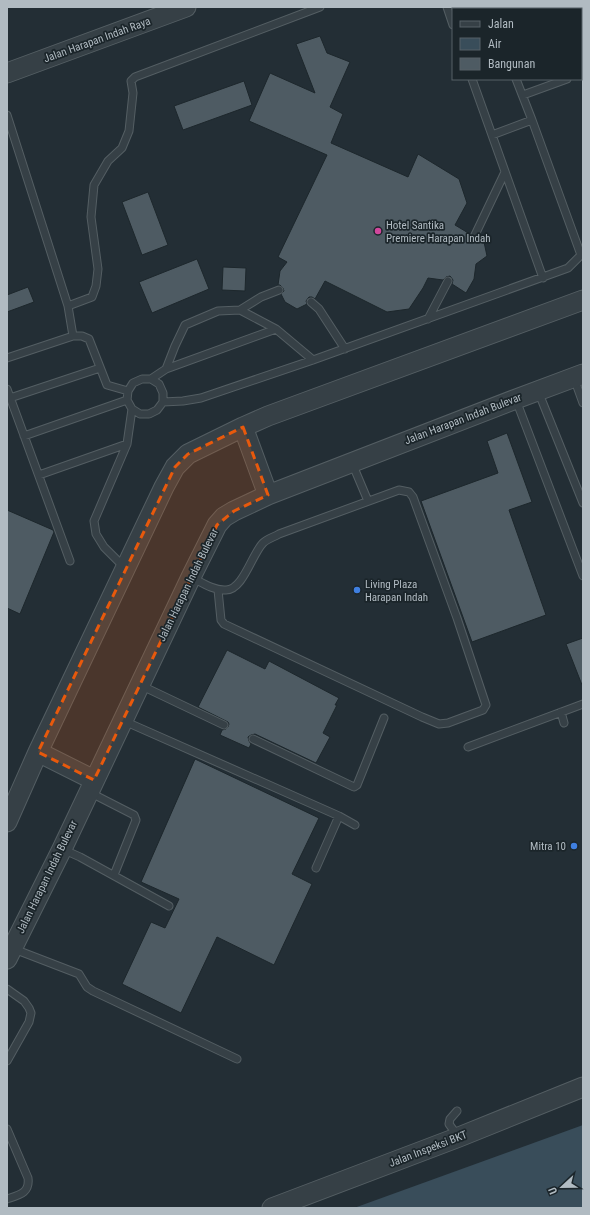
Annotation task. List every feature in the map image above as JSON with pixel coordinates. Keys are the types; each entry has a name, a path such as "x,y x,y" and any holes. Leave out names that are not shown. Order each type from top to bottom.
{"street":[{"name":"Jalan Harapan Indah Raya","path":"7,73 186,7"},
{"path":"7,822 125,568 175,467 188,454 268,416 583,300"},
{"name":"Jalan Harapan Indah Bulevar","path":"10,954 62,848 88,782 123,720 191,577 217,525 224,517 265,488 352,463 578,376"},
{"path":"243,427 265,488"},
{"path":"40,753 88,782"},
{"name":"Jalan Inspeksi BKT","path":"272,1208 459,1137 583,1087"}],"lane":[{"path":"68,306 92,297 96,286 98,269 91,217 94,185 108,161 122,148 129,131 133,93 131,81 135,77 320,7"},
{"path":"447,7 452,22"},
{"path":"472,80 543,278"},
{"path":"163,402 201,398 345,349 568,268 580,255 516,80"},
{"path":"523,95 564,80"},
{"path":"7,115 68,306 73,336"},
{"path":"492,135 532,120"},
{"path":"474,236 505,172"},
{"path":"428,319 448,281"},
{"path":"166,369 185,325 218,311 240,310 261,297 279,290"},
{"path":"311,302 319,309 345,349"},
{"path":"240,310 276,329 313,360"},
{"path":"151,379 166,369 276,329"},
{"path":"7,358 73,336 82,336 90,339 107,385 128,391"},
{"path":"10,398 100,368"},
{"path":"578,376 583,404"},
{"path":"125,568 104,547 96,534 94,521 127,444 132,409 128,400 128,391 133,383 142,379 151,379 159,384 163,393 163,402 157,410 149,414 140,414 132,409"},
{"path":"7,388 70,561"},
{"path":"538,391 583,503"},
{"path":"516,399 583,576"},
{"path":"24,436 128,400"},
{"path":"39,475 127,444"},
{"path":"352,463 368,501"},
{"path":"191,577 218,590 232,589 246,572 263,544 269,539 399,490 409,492 413,497 457,618 486,705 483,710 448,723 438,724 224,624 221,620 218,590"},
{"path":"139,685 224,725"},
{"path":"468,747 583,704"},
{"path":"561,712 564,723"},
{"path":"253,739 351,786 354,786 357,785 384,718"},
{"path":"123,720 340,816 355,825"},
{"path":"88,782 134,815 136,820 114,875"},
{"path":"316,868 340,816"},
{"path":"62,848 169,906"},
{"path":"10,954 78,974 87,987 93,991 237,1059"},
{"path":"7,989 24,1001 31,1013 29,1022 7,1061"},
{"path":"457,1111 450,1119 449,1124 459,1137"},
{"path":"7,1129 28,1178 28,1183 27,1188 20,1194 7,1199"}],"highlighted area":[{"path":"243,427 268,495 234,511 217,525 94,780 38,752 175,467 188,454"}],"water":[{"path":"583,1125 583,1208 354,1208"}],"building":[{"name":"Hotel Santika Premiere Harapan Indah","path":"320,36 327,53 350,62 330,107 343,114 331,143 408,177 418,154 459,179 467,203 455,225 470,234 469,238 472,241 475,242 478,239 484,242 487,256 476,264 474,279 466,293 452,284 453,280 450,276 443,280 428,278 409,309 387,312 325,281 315,299 309,297 306,301 307,304 297,309 285,302 281,294 284,291 283,288 278,285 280,271 287,262 278,257 327,155 249,121 270,73 315,93 296,44"},
{"path":"244,81 252,105 183,130 174,106"},
{"path":"148,192 168,245 142,255 122,202"},
{"path":"197,259 209,289 152,313 139,282"},
{"path":"223,267 246,268 245,291 222,290"},
{"path":"28,287 34,302 7,312 7,295"},
{"path":"507,433 532,502 509,510 546,615 472,642 421,501 498,473 487,441"},
{"path":"7,510 53,530 54,532 20,614 7,608"},
{"path":"583,638 583,685 582,685 566,644"},
{"path":"227,650 265,669 269,661 339,698 323,733 330,737 316,763 255,734 248,737 251,744 249,748 220,735 222,730 228,727 228,722 198,707"},
{"path":"195,759 319,818 292,874 312,884 274,965 217,937 181,1013 122,984 151,922 165,928 179,899 141,882"}],"place":[{"name":"Hotel Santika Premiere Harapan Indah","path":"378,231"},
{"name":"Living Plaza Harapan Indah","path":"357,590"},
{"name":"Mitra 10","path":"574,846"}]}
